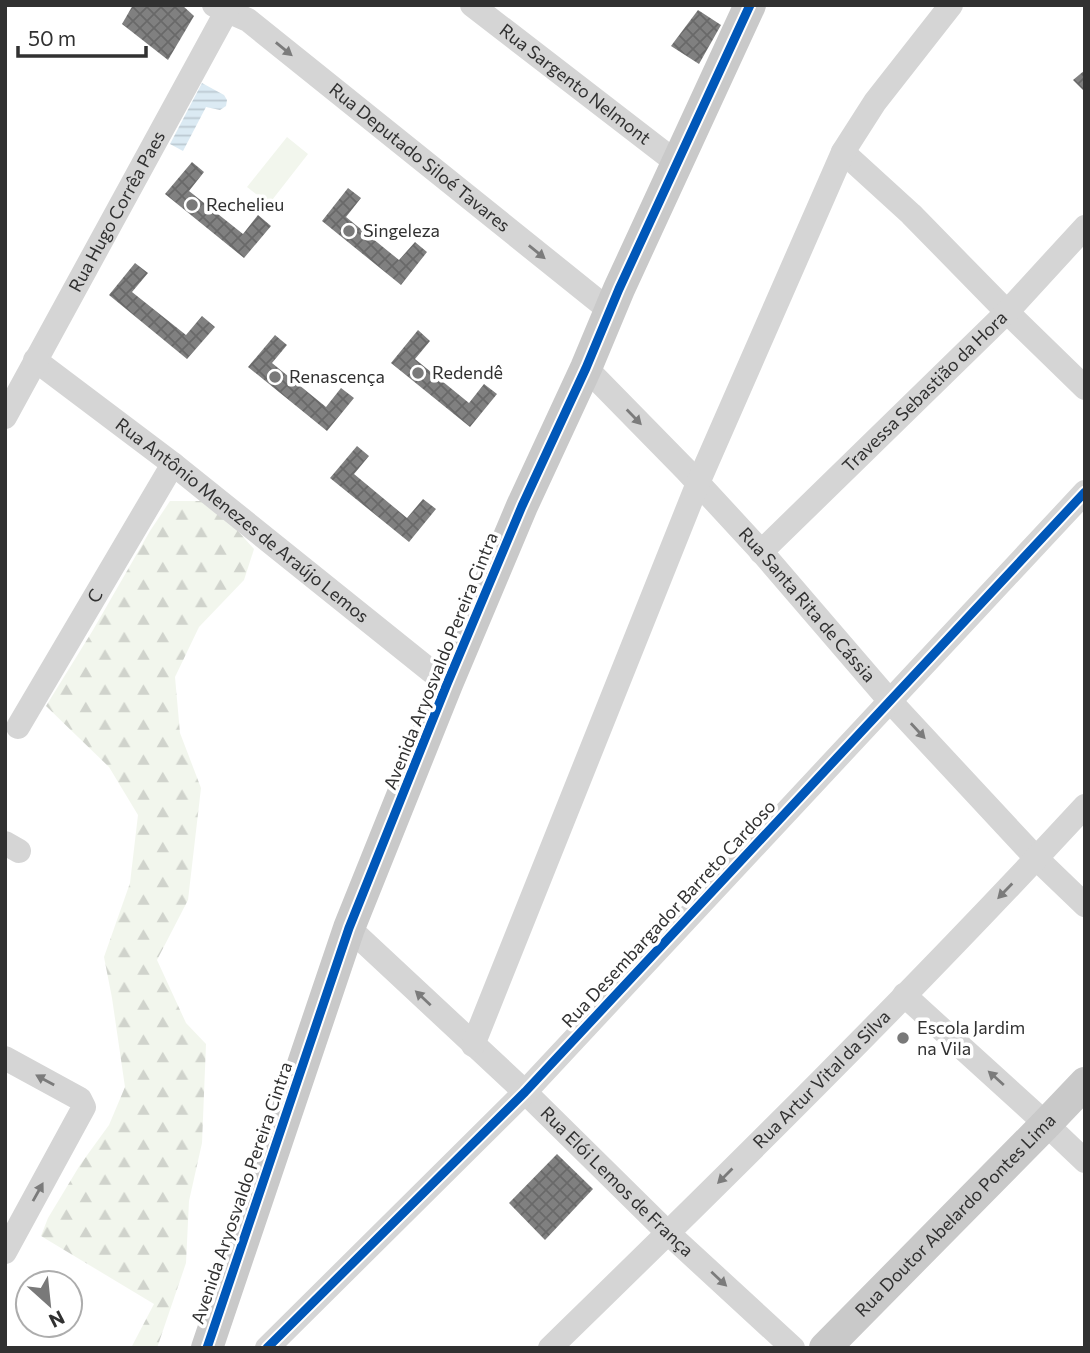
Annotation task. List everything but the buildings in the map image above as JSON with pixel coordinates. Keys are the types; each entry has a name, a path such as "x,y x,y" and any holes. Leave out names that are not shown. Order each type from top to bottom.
{"main road":[{"name":"Avenida Aryosvaldo Pereira Cintra","path":"207,1348 349,928 447,684 522,506 747,7"},
{"name":"Rua Doutor Abelardo Pontes Lima","path":"825,1348 1085,1083"}],"street":[{"name":"Rua Sargento Nelmont","path":"472,5 677,163"},
{"path":"473,1045 698,483 843,152 875,102 951,5"},
{"name":"Rua Deputado Siloé Tavares","path":"224,7 248,20 610,310"},
{"name":"Rua Hugo Corrêa Paes","path":"5,417 224,7"},
{"path":"843,152 911,214 1085,388"},
{"name":"Travessa Sebastião da Hora","path":"761,552 1007,312 1085,227"},
{"name":"Rua Antônio Menezes de Araújo Lemos","path":"35,360 173,464 447,684"},
{"name":"Rua Santa Rita de Cássia","path":"586,368 761,552 889,700 1036,858 1085,905"},
{"name":"C","path":"18,727 173,464"},
{"name":"Rua Desembargador Barreto Cardoso","path":"267,1348 525,1091 1085,492"},
{"name":"Rua Artur Vital da Silva","path":"550,1348 904,995 1085,806"},
{"name":"Rua Elói Lemos de França","path":"349,928 525,1091 668,1233 793,1348"},
{"path":"904,995 1085,1161"},
{"path":"5,1058 80,1100 83,1109 5,1252"}],"green space":[{"path":"287,137 308,154 269,204 247,187"},
{"path":"170,501 211,501 254,549 244,580 199,627 175,677 180,733 201,788 188,900 157,960 186,1023 206,1044 202,1143 189,1201 186,1263 157,1348 131,1348 154,1304 41,1236 48,1218 80,1165 109,1125 125,1087 104,957 130,883 138,815 109,767 46,706"}],"shaded area":[{"path":"202,83 224,95 226,106 220,110 206,107 183,151 170,144"}],"cycle path":[{"path":"207,1348 349,928 447,684 522,506 750,5"},
{"path":"267,1348 525,1092 1085,492"}],"place":[{"name":"Rechelieu","path":"192,205"},
{"name":"Singeleza","path":"349,231"},
{"name":"Redendê","path":"418,373"},
{"name":"Renascença","path":"275,377"},
{"name":"Escola Jardim na Vila","path":"903,1038"}]}
